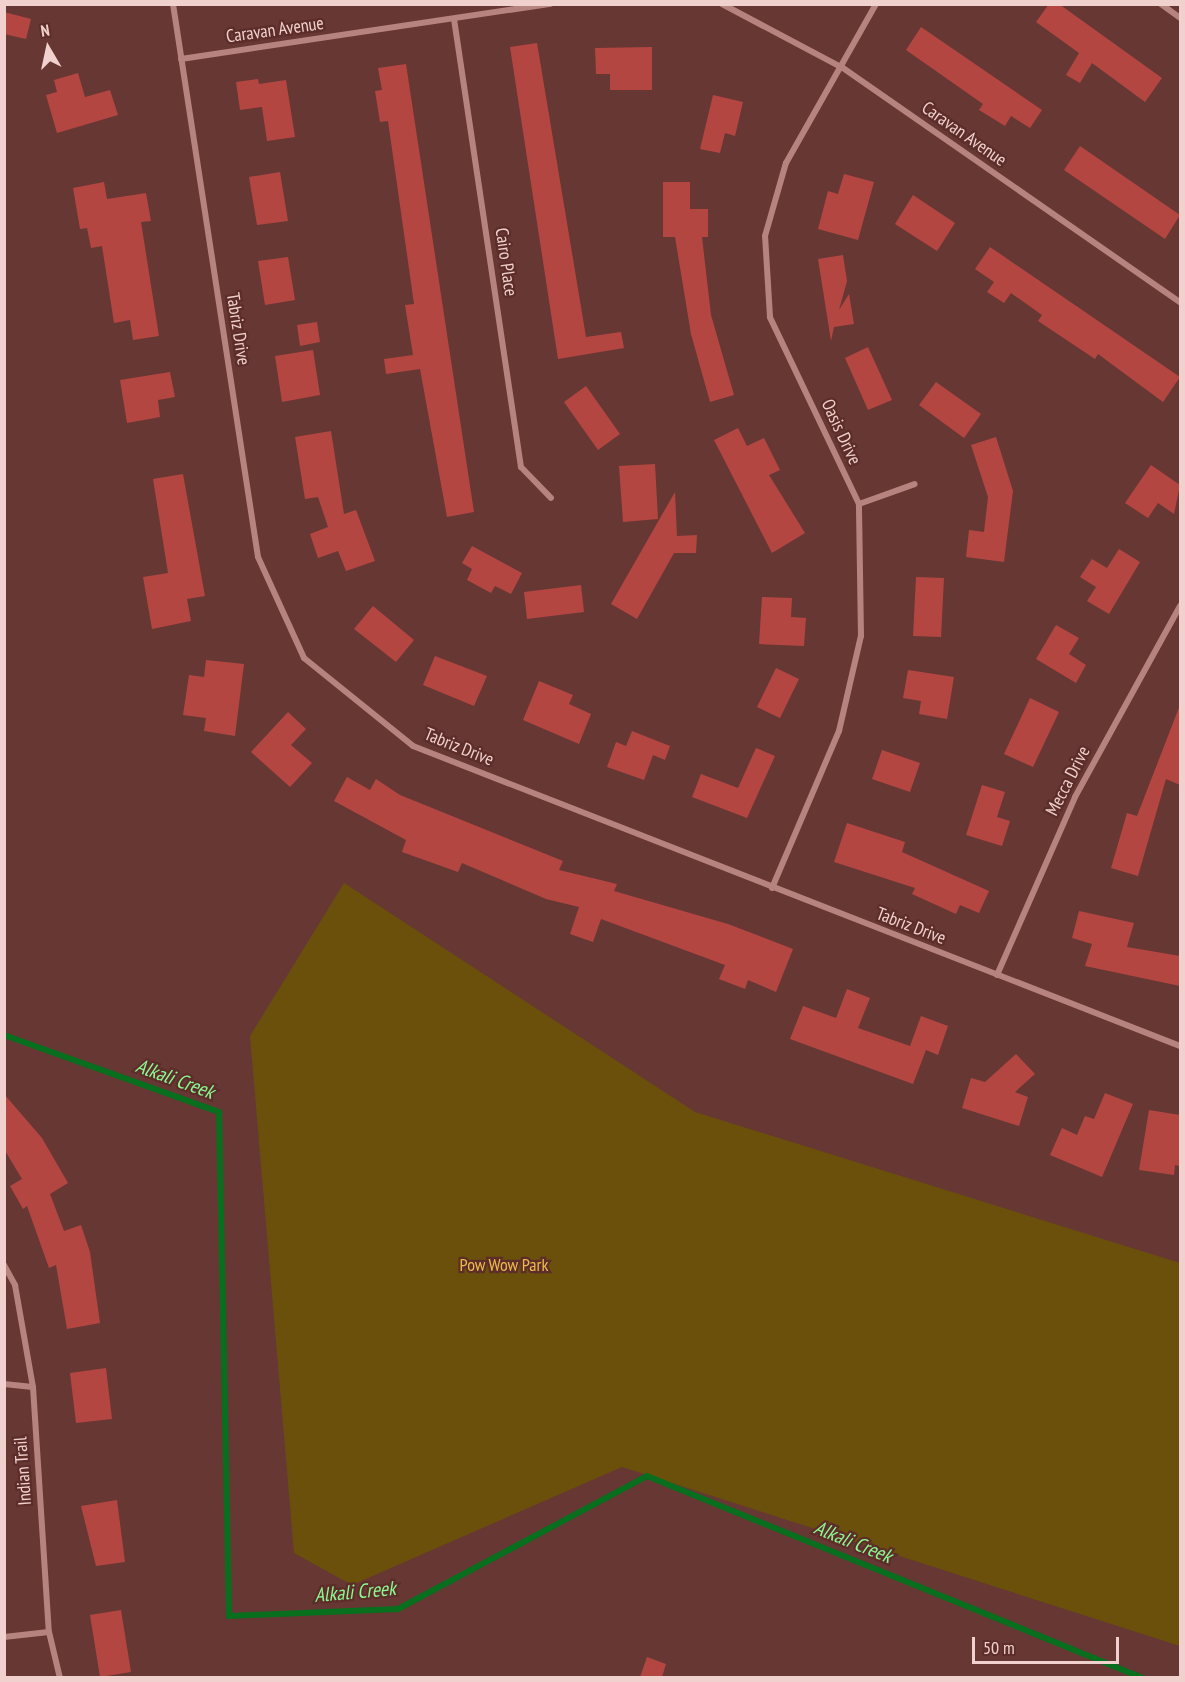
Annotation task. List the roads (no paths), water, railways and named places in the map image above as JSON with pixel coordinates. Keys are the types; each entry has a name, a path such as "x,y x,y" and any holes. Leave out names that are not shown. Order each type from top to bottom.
{"street":[{"name":"Tabriz Drive","path":"173,4 258,556 304,658 413,746 1180,1046"},
{"name":"Caravan Avenue","path":"181,59 551,4"},
{"name":"Caravan Avenue","path":"722,4 840,67 1180,302"},
{"name":"Oasis Drive","path":"772,888 839,731 861,636 859,504 770,316 765,236 786,163 876,4"},
{"path":"1161,4 1180,18"},
{"name":"Cairo Place","path":"454,19 521,467 550,498"},
{"path":"859,504 915,484"},
{"name":"Mecca Drive","path":"997,975 1075,797 1180,606"},
{"name":"Indian Trail","path":"4,1265 15,1284 33,1387 49,1632 60,1677"},
{"path":"4,1384 33,1387"},
{"path":"4,1637 49,1632"}],"waterway":[{"name":"Alkali Creek","path":"4,1035 219,1112 229,1616 398,1609 647,1476 1143,1678"}],"park label":[{"name":"Pow Wow Park","path":"504,1265"}]}
